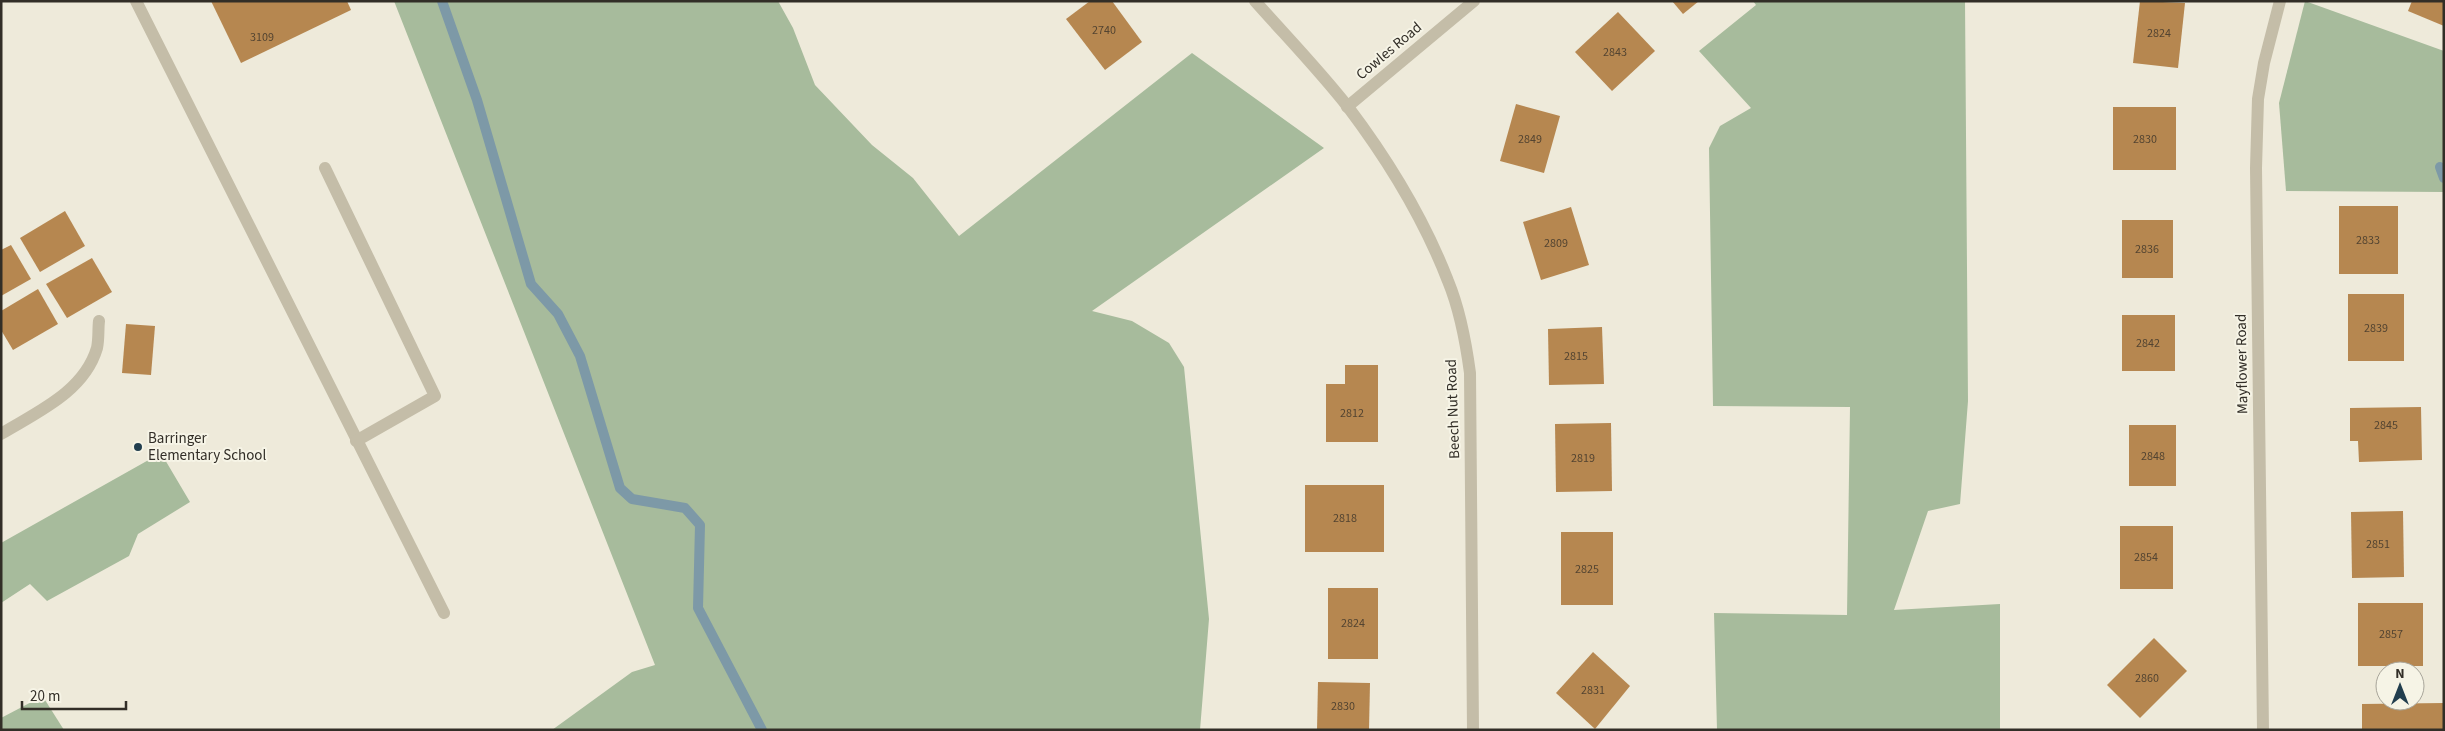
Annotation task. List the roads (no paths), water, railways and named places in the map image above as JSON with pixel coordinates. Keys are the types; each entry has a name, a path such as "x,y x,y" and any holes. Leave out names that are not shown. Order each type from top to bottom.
{"street":[{"path":"136,1 444,613"},
{"name":"Beech Nut Road","path":"1255,1 1348,107 1397,179 1419,217 1449,282 1466,342 1470,373 1473,730"},
{"name":"Cowles Road","path":"1348,107 1474,1"},
{"name":"Mayflower Road","path":"2263,730 2256,168 2258,99 2264,64 2280,1"},
{"path":"325,168 435,396 356,441"},
{"path":"1,434 61,398 82,377 96,348 99,321"}],"waterway":[{"path":"442,1 477,100 531,284 558,314 580,356 620,488 632,499 685,508 700,525 698,608 762,730"},
{"path":"2440,167 2444,178"}],"place":[{"name":"Barringer Elementary School","path":"138,447"}]}
